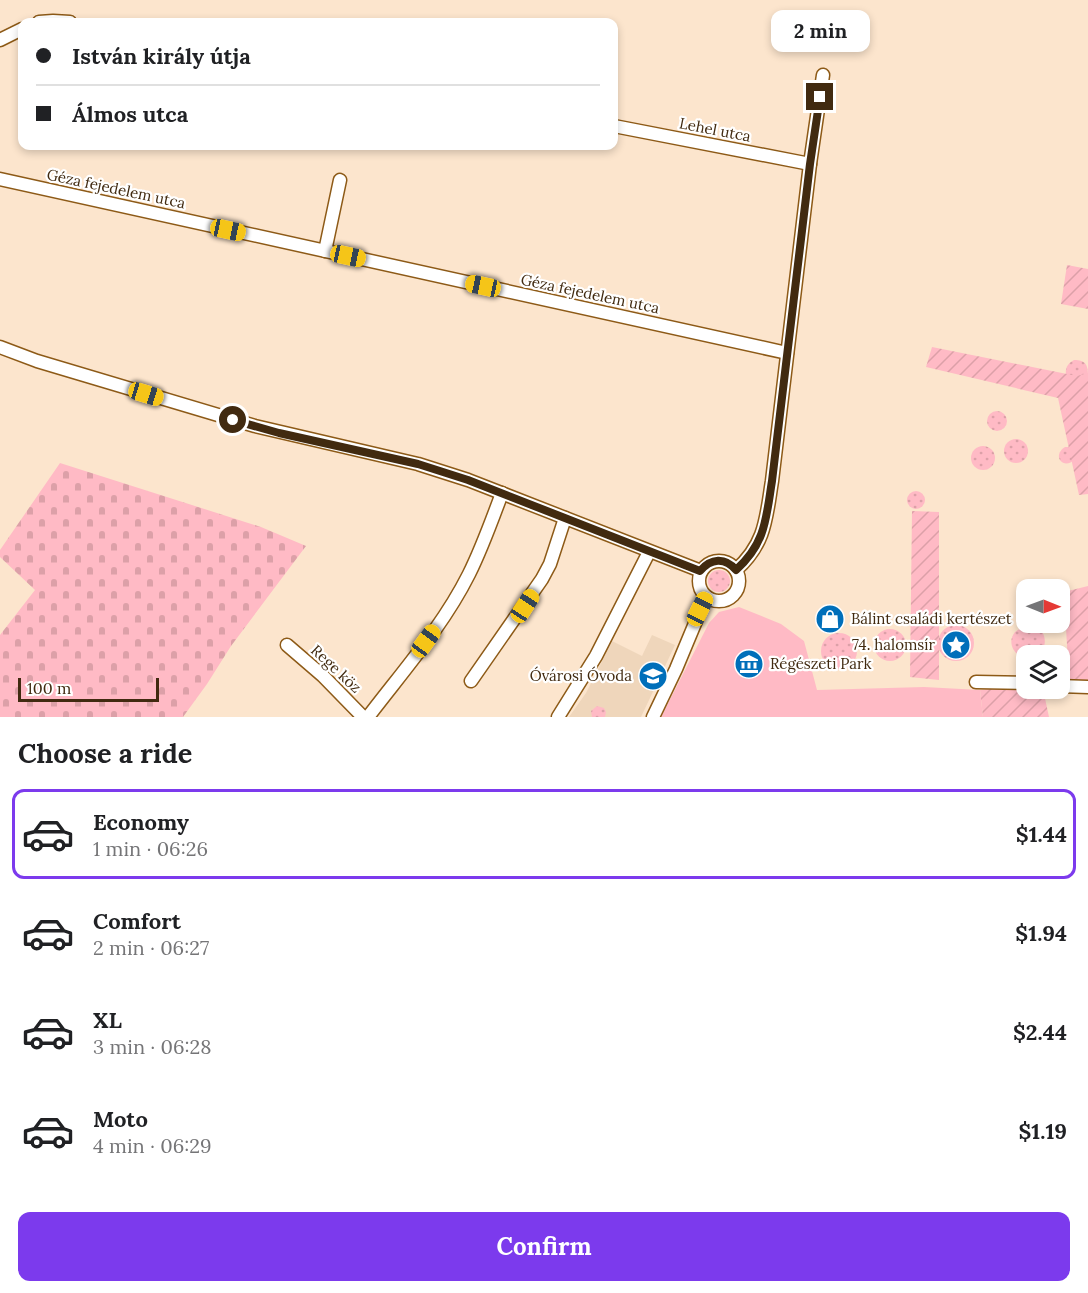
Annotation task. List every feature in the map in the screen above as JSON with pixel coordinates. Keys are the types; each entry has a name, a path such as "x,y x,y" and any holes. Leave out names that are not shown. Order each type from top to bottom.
{"street":[{"path":"0,40 18,31"},
{"path":"736,570 756,548 765,521 772,481 810,164 824,75"},
{"name":"Lehel utca","path":"618,127 810,164"},
{"name":"Géza fejedelem utca","path":"0,179 787,353"},
{"path":"325,251 340,180"},
{"path":"0,347 37,361 255,426 418,464 468,480 700,571"},
{"path":"368,717 434,630 468,576 480,552 502,493"},
{"path":"471,681 542,579 550,564 565,518"},
{"path":"558,717 596,656 649,552"},
{"path":"710,562 728,563 736,570 739,582 735,594 730,598 718,602 706,597 699,588 700,571 710,562"},
{"path":"653,717 706,597"},
{"name":"Rege köz","path":"287,645 323,676 363,717"},
{"path":"976,682 1016,684"},
{"path":"1070,686 1088,687"}],"shaded area":[{"path":"652,635 675,645 641,717 569,717 586,693 612,641 642,656"}],"green space":[{"path":"1067,265 1088,269 1088,309 1061,304"},
{"path":"932,347 1077,376 1088,373 1088,494 1079,495 1058,398 926,367"},
{"path":"1074,360 1086,364 1088,377 1066,376 1067,366"},
{"path":"997,411 1004,414 1007,421 1004,428 997,431 990,428 987,421 990,414"},
{"path":"1016,439 1024,443 1028,451 1024,459 1016,463 1008,459 1004,451 1008,443"},
{"path":"983,446 991,450 995,458 991,466 983,470 975,466 971,458 975,450"},
{"path":"1065,447 1069,447 1075,459 1071,462 1063,463 1059,458 1059,454"},
{"path":"60,463 261,527 306,546 231,646 183,717 0,717 0,635 35,590 0,557 0,550"},
{"path":"912,491 920,491 925,496 923,507 912,509 907,504 907,496"},
{"path":"912,511 939,512 939,680 910,677"},
{"path":"719,570 727,573 730,581 727,589 719,592 711,589 708,581 711,573"},
{"path":"1088,586 1088,682 1070,681 1070,645 1067,645 1066,633 1070,633 1070,590"},
{"name":"Régészeti Park","path":"739,607 781,624 804,641 817,690 924,687 980,690 983,717 661,717 709,623 719,612"},
{"name":"74. halomsír","path":"956,625 969,630 974,643 969,656 956,661 943,656 938,643 943,630"},
{"path":"890,629 901,634 906,645 901,656 890,661 879,656 874,645 879,634"},
{"path":"1015,632 1043,633 1045,645 1016,645 1016,653 1011,640"},
{"path":"839,633 852,638 857,651 852,664 839,669 826,664 821,651 826,638"},
{"path":"1016,687 1016,699 1045,699 1049,717 983,717 980,690"},
{"path":"597,706 604,708 605,717 592,717 591,711"}],"place":[{"name":"Bálint családi kertészet","path":"830,619"},
{"name":"74. halomsír","path":"956,645"},
{"name":"Régészeti Park","path":"749,664"},
{"name":"Óvárosi Óvoda","path":"653,676"}],"route":[{"path":"233,420 279,433 418,464 468,480 700,571 710,562 717,561 728,563 736,570 756,548 765,521 820,97"}]}
